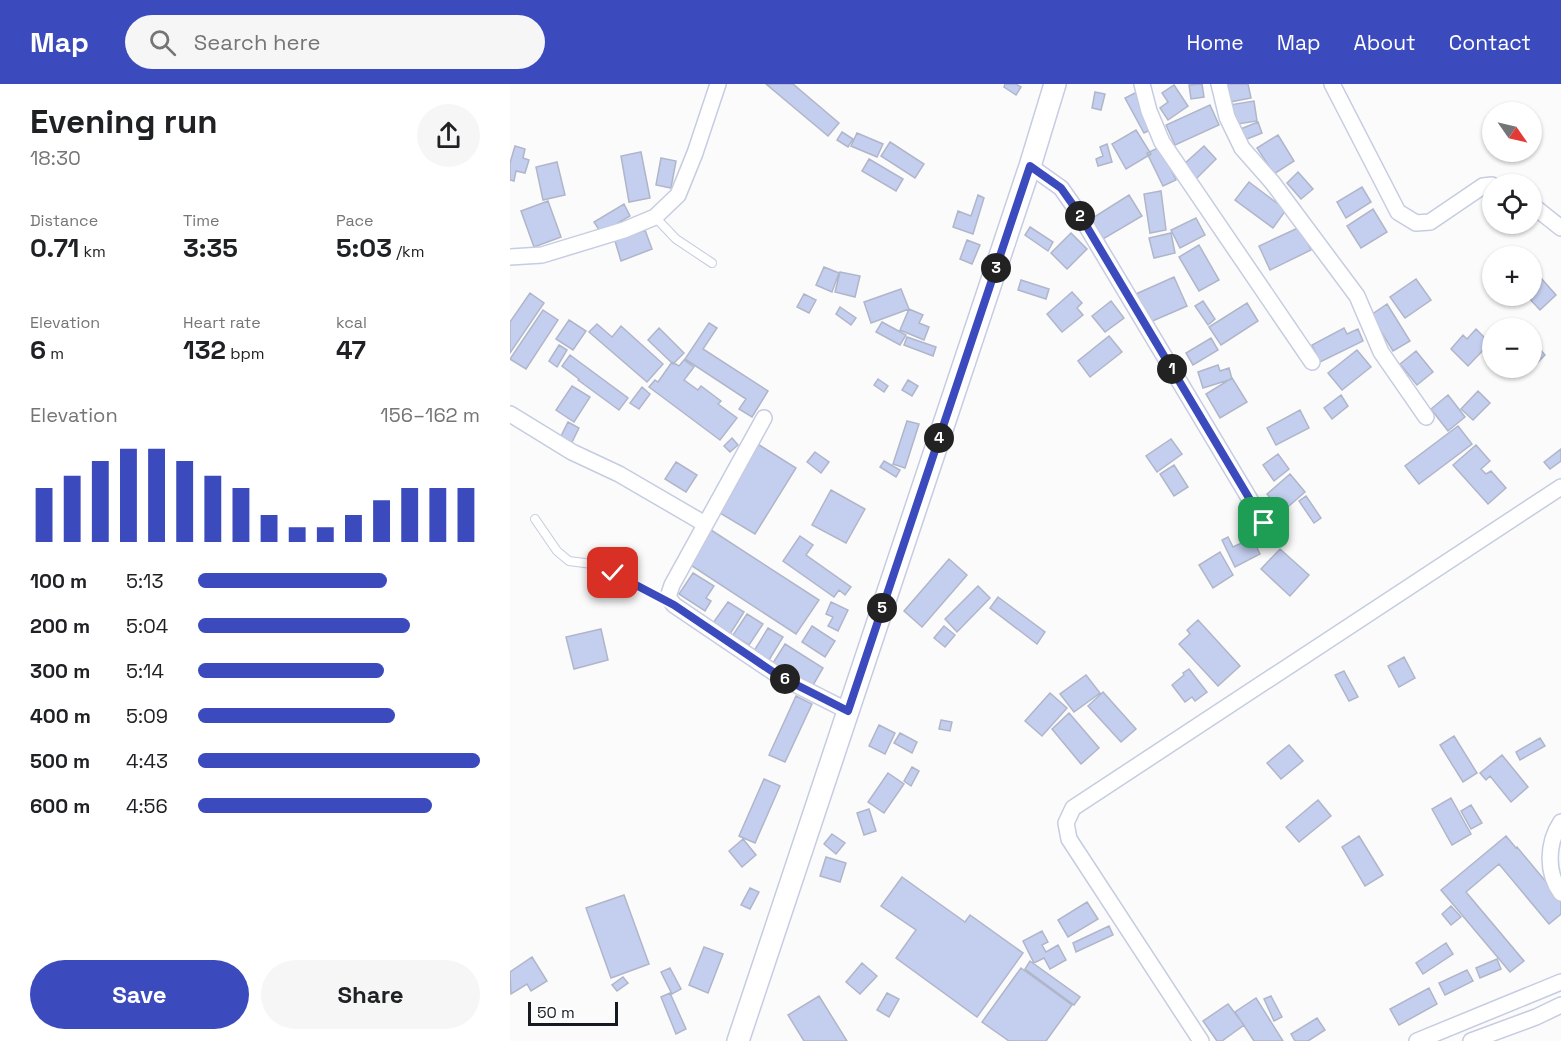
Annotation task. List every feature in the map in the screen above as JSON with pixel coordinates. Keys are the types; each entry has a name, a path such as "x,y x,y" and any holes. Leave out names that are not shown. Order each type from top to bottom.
{"main road":[{"path":"738,1041 1030,166 1052,86"}],"street":[{"path":"510,257 542,255 624,230 655,217 678,195 695,153 717,84"},
{"path":"1142,84 1149,111 1162,142 1312,362"},
{"path":"1219,84 1227,117 1242,148 1272,182 1357,296 1381,352 1426,417"},
{"path":"1332,84 1398,212 1416,223 1430,222 1482,187"},
{"path":"1030,166 1061,188 1078,212 1264,523"},
{"path":"1542,213 1561,228"},
{"path":"510,414 572,452 619,474 705,524"},
{"path":"764,418 672,585 668,597 674,605 779,676 848,711"},
{"path":"1201,1041 1070,839 1066,823 1073,808 1561,487"},
{"path":"1561,822 1556,830 1551,850 1550,869 1561,893"},
{"path":"1417,1041 1561,982"},
{"path":"1471,1041 1536,1017 1561,1005"}],"lane":[{"path":"655,217 676,239 712,263"},
{"path":"535,519 557,550 569,561 592,564 674,605"}],"building":[{"path":"766,84 793,84 839,123 828,136"},
{"path":"1005,84 1016,84 1021,87 1016,95 1004,87"},
{"path":"1202,84 1204,97 1191,99 1189,85"},
{"path":"1227,84 1248,84 1251,98 1230,102"},
{"path":"1174,85 1188,106 1168,120 1160,108 1168,102 1162,93"},
{"path":"1095,92 1105,94 1101,110 1092,108"},
{"path":"1137,92 1156,127 1144,133 1125,98"},
{"path":"1254,101 1257,121 1232,125 1229,105"},
{"path":"1210,105 1219,125 1175,145 1166,125"},
{"path":"1258,122 1262,133 1237,143 1233,132"},
{"path":"1136,130 1151,154 1126,169 1112,144"},
{"path":"842,132 853,139 848,147 837,140"},
{"path":"857,133 883,144 877,157 851,146"},
{"path":"1278,135 1294,161 1274,174 1257,148"},
{"path":"890,142 924,164 915,178 881,156"},
{"path":"1107,144 1112,162 1098,166 1096,159 1103,156 1100,147"},
{"path":"515,146 525,149 523,158 529,160 525,173 516,171 514,181 510,180 510,163"},
{"path":"1204,146 1216,159 1196,179 1183,165"},
{"path":"1160,147 1176,180 1163,186 1147,153"},
{"path":"641,152 650,198 629,202 621,156"},
{"path":"661,158 676,161 671,188 656,185"},
{"path":"869,159 903,179 896,191 862,171"},
{"path":"557,162 565,195 543,200 536,167"},
{"path":"1298,172 1313,189 1301,199 1287,183"},
{"path":"1249,182 1286,210 1273,228 1235,200"},
{"path":"1362,187 1371,202 1346,218 1337,202"},
{"path":"1161,191 1166,230 1150,233 1144,194"},
{"path":"978,195 984,198 973,234 953,227 958,211 971,216"},
{"path":"1129,195 1142,216 1103,239 1091,219"},
{"path":"548,201 561,237 534,247 521,211"},
{"path":"624,204 630,216 601,233 594,222"},
{"path":"1373,209 1387,232 1361,248 1347,226"},
{"path":"1196,218 1205,235 1180,248 1171,230"},
{"path":"1030,227 1053,242 1048,251 1025,235"},
{"path":"1300,227 1311,250 1270,270 1259,246"},
{"path":"645,230 652,249 621,261 615,241"},
{"path":"1071,233 1087,249 1067,269 1051,253"},
{"path":"1171,233 1175,253 1154,258 1149,238"},
{"path":"967,240 980,245 972,264 960,259"},
{"path":"1199,245 1219,280 1199,291 1179,257"},
{"path":"824,267 839,273 832,292 816,285"},
{"path":"840,272 860,276 855,297 835,292"},
{"path":"1174,277 1187,306 1148,323 1136,294"},
{"path":"1416,279 1431,300 1405,318 1390,297"},
{"path":"1542,279 1556,295 1540,310 1536,306 1542,306"},
{"path":"1021,280 1049,289 1046,299 1018,290"},
{"path":"901,289 909,309 871,323 864,302"},
{"path":"1072,292 1082,303 1077,308 1083,315 1062,332 1047,314"},
{"path":"530,293 544,303 510,353 510,322"},
{"path":"804,294 816,300 809,313 797,307"},
{"path":"1111,301 1124,318 1105,332 1092,316"},
{"path":"1203,301 1215,319 1208,325 1195,306"},
{"path":"1247,303 1258,321 1221,345 1209,327"},
{"path":"1387,304 1410,341 1393,351 1371,315"},
{"path":"840,307 856,318 851,325 836,314"},
{"path":"909,309 923,315 919,323 929,327 924,340 900,330"},
{"path":"543,310 558,320 526,369 510,359"},
{"path":"569,320 586,331 573,350 556,339"},
{"path":"882,322 906,335 900,345 876,332"},
{"path":"709,323 717,328 703,349 768,391 752,417 739,409 746,399 685,359"},
{"path":"597,324 612,337 621,326 663,364 647,382 589,332"},
{"path":"659,328 684,353 673,364 648,340"},
{"path":"1344,328 1347,334 1358,329 1363,341 1320,362 1312,345"},
{"path":"1476,329 1482,335 1482,351 1468,366 1451,349 1463,335 1467,339"},
{"path":"1109,336 1122,352 1090,377 1078,361"},
{"path":"907,337 936,347 933,356 904,345"},
{"path":"1211,338 1218,350 1193,365 1186,353"},
{"path":"559,345 567,350 557,367 549,361"},
{"path":"1357,350 1371,367 1342,390 1328,373"},
{"path":"1416,351 1433,372 1417,385 1400,364"},
{"path":"570,355 628,398 619,410 562,366"},
{"path":"684,360 694,367 684,380 698,390 701,386 721,401 718,404 737,418 720,440 649,387 655,380 658,382 672,362 679,366"},
{"path":"1218,365 1220,371 1229,368 1232,379 1203,388 1198,372"},
{"path":"1232,378 1247,402 1220,418 1206,394"},
{"path":"878,379 888,386 884,392 874,385"},
{"path":"908,380 918,386 912,396 902,390"},
{"path":"572,386 590,397 574,422 556,410"},
{"path":"642,387 650,394 639,409 630,403"},
{"path":"1478,391 1490,403 1473,420 1461,409"},
{"path":"1341,395 1348,406 1332,419 1324,408"},
{"path":"1448,395 1465,417 1448,431 1431,409"},
{"path":"1300,410 1309,428 1276,445 1267,428"},
{"path":"907,421 919,424 905,468 893,464"},
{"path":"568,422 579,428 571,444 560,438"},
{"path":"1458,426 1472,444 1419,484 1405,466"},
{"path":"732,438 738,445 730,452 724,446"},
{"path":"1171,439 1182,454 1157,472 1146,456"},
{"path":"756,443 796,468 755,534 715,510"},
{"path":"1476,445 1490,461 1481,469 1486,474 1491,471 1506,488 1488,504 1453,465"},
{"path":"1561,449 1561,461 1550,469 1544,462"},
{"path":"815,452 829,462 821,473 807,462"},
{"path":"1278,454 1289,469 1274,481 1263,465"},
{"path":"884,461 900,470 896,477 880,467"},
{"path":"676,462 697,475 686,492 665,479"},
{"path":"1174,465 1188,487 1174,496 1160,474"},
{"path":"1290,474 1305,492 1282,512 1267,494"},
{"path":"831,490 865,509 846,543 812,525"},
{"path":"1306,496 1321,518 1314,523 1299,501"},
{"path":"708,528 819,600 796,634 686,562"},
{"path":"800,536 813,545 806,555 851,587 845,595 839,590 834,597 783,561"},
{"path":"1228,537 1233,547 1252,538 1260,554 1235,567 1222,540"},
{"path":"1280,549 1309,575 1290,596 1261,569"},
{"path":"1220,552 1233,575 1213,588 1199,565"},
{"path":"949,559 967,575 922,627 904,611"},
{"path":"693,573 714,586 706,598 711,601 705,611 679,594"},
{"path":"978,586 990,598 957,632 945,619"},
{"path":"998,597 1045,632 1037,644 990,608"},
{"path":"728,602 744,612 730,634 713,623"},
{"path":"831,602 848,610 838,631 828,626 833,617 826,614"},
{"path":"747,614 763,624 749,645 733,635"},
{"path":"1198,620 1240,666 1218,686 1179,644 1190,634 1187,630"},
{"path":"812,626 835,641 825,657 802,642"},
{"path":"944,626 955,635 945,647 934,638"},
{"path":"768,628 783,637 769,660 754,651"},
{"path":"601,629 608,660 574,669 566,637"},
{"path":"785,644 823,668 812,687 773,663"},
{"path":"1404,657 1415,678 1399,687 1388,666"},
{"path":"1189,669 1207,692 1195,701 1192,697 1185,702 1172,685"},
{"path":"1344,671 1358,697 1349,701 1335,675"},
{"path":"1086,675 1100,693 1074,712 1060,694"},
{"path":"1103,692 1136,729 1121,742 1088,706"},
{"path":"1050,693 1067,708 1042,736 1025,721"},
{"path":"796,696 812,704 785,762 769,755"},
{"path":"1069,713 1099,748 1081,764 1052,729"},
{"path":"941,720 952,722 950,731 939,729"},
{"path":"879,725 895,733 885,754 869,746"},
{"path":"900,733 917,742 912,753 894,743"},
{"path":"1454,736 1477,773 1463,782 1440,745"},
{"path":"1540,738 1545,746 1520,760 1516,752"},
{"path":"1289,745 1303,761 1281,779 1267,763"},
{"path":"1502,755 1528,787 1511,802 1490,776 1486,780 1480,773"},
{"path":"912,767 919,771 911,786 904,781"},
{"path":"888,773 904,784 884,813 868,802"},
{"path":"764,779 780,786 755,843 739,836"},
{"path":"1451,798 1471,834 1452,845 1432,809"},
{"path":"1318,800 1331,816 1299,842 1286,827"},
{"path":"1471,805 1482,823 1471,829 1461,811"},
{"path":"869,809 876,831 864,835 857,813"},
{"path":"832,834 845,843 836,854 824,844"},
{"path":"1359,836 1383,875 1365,886 1342,847"},
{"path":"1506,836 1561,900 1561,914 1549,924 1499,864 1466,892 1524,961 1510,972 1441,890"},
{"path":"743,839 756,855 742,867 729,851"},
{"path":"826,857 846,863 840,882 820,876"},
{"path":"902,877 965,922 970,915 1023,953 977,1017 896,958 916,930 881,906"},
{"path":"750,888 759,892 750,909 741,905"},
{"path":"624,895 649,964 611,978 586,908"},
{"path":"1087,902 1098,919 1068,937 1058,920"},
{"path":"1451,906 1461,917 1451,925 1442,914"},
{"path":"1109,926 1113,935 1076,952 1073,943"},
{"path":"1042,931 1048,942 1042,945 1046,952 1058,945 1066,960 1050,969 1044,958 1034,963 1023,941"},
{"path":"1446,943 1453,954 1423,974 1416,963"},
{"path":"704,947 723,954 708,993 689,985"},
{"path":"532,957 547,981 531,991 527,984 511,994 510,972"},
{"path":"1497,959 1501,969 1480,978 1476,968"},
{"path":"1030,961 1080,997 1074,1005 1025,969"},
{"path":"862,963 877,976 860,994 846,982"},
{"path":"670,968 681,989 672,994 661,972"},
{"path":"1021,968 1072,1005 1046,1041 1009,1041 982,1022"},
{"path":"1467,970 1473,981 1445,995 1439,983"},
{"path":"623,977 628,983 617,991 612,985"},
{"path":"1429,988 1437,1004 1399,1025 1390,1009"},
{"path":"670,993 686,1029 676,1034 661,997"},
{"path":"887,993 899,999 889,1017 877,1010"},
{"path":"819,996 847,1041 804,1041 788,1015"},
{"path":"1271,996 1282,1017 1274,1021 1264,999"},
{"path":"1256,998 1283,1041 1254,1041 1235,1012"},
{"path":"1228,1004 1244,1025 1222,1041 1217,1041 1203,1021"},
{"path":"1317,1018 1325,1030 1308,1041 1295,1041 1291,1034"}],"route":[{"path":"613,573 674,605 779,676 848,711 1030,166 1061,188 1078,212 1264,523"}]}
